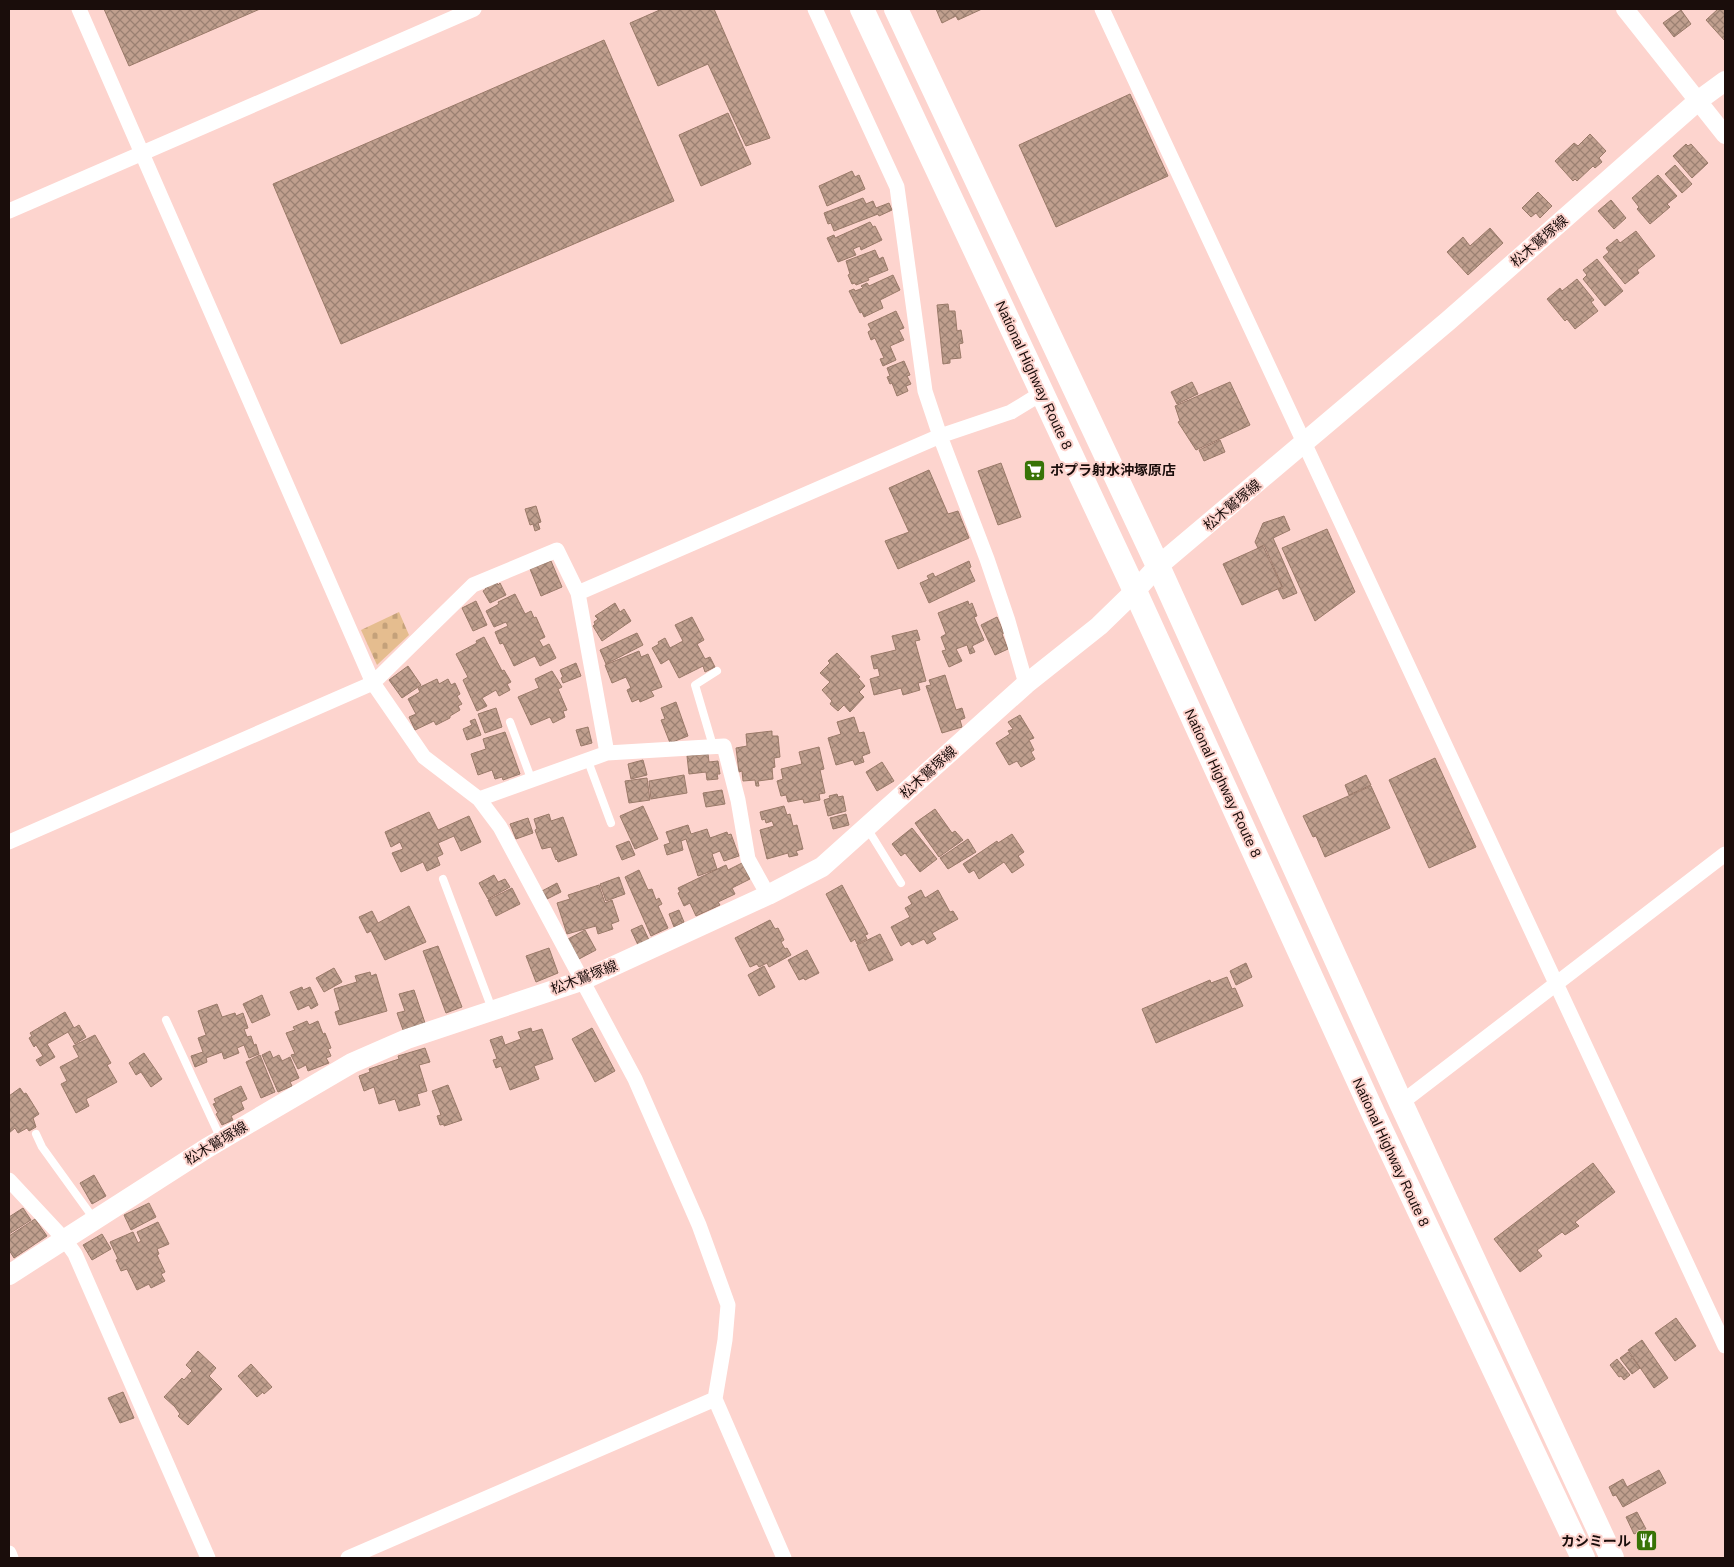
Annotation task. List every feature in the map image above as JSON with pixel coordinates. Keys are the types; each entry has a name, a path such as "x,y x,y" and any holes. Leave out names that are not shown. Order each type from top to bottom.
{"highway":[{"name":"National Highway Route 8","path":"860,9 875,37 1135,591 1374,1116 1583,1558"},
{"path":"896,9 1158,566 1401,1103 1612,1558"},
{"path":"907,9 962,148"}],"main road":[{"name":"松木鷲塚線","path":"9,1275 221,1140 352,1063 407,1039 581,980 768,895 822,868 1026,684 1098,626 1158,566 1305,444 1699,100 1725,81"}],"street":[{"path":"79,9 373,683 424,757 479,800 500,827 635,1079 699,1225 728,1305 725,1340 715,1399 784,1558"},
{"path":"9,211 474,9"},
{"path":"815,9 897,187 925,392 987,559 1008,621 1026,684"},
{"path":"1102,9 1725,1346"},
{"path":"1625,9 1725,135"},
{"path":"578,593 940,436 1011,412 1042,393"},
{"path":"9,842 373,683 473,585 557,550 578,593 607,753"},
{"path":"479,800 607,753 724,746 738,800 748,860 768,895"},
{"path":"1401,1103 1725,854"},
{"path":"9,1180 65,1240 79,1262 208,1558"},
{"path":"348,1558 715,1399"},
{"path":"9,1554 11,1558"}],"lane":[{"path":"713,746 695,685 717,671"},
{"path":"510,722 532,781"},
{"path":"588,761 611,823"},
{"path":"866,828 901,883"},
{"path":"443,879 492,1009"},
{"path":"166,1020 221,1140"},
{"path":"36,1134 42,1147 95,1220"}],"green space":[{"path":"399,612 409,635 377,665 361,630"}],"building":[{"path":"104,9 260,9 129,66"},
{"path":"662,9 714,9 770,138 746,146 708,64 658,86 630,23"},
{"path":"936,9 982,9 958,20 956,16 942,23"},
{"path":"1718,9 1725,9 1725,41 1706,20"},
{"path":"1681,10 1691,24 1674,37 1663,23"},
{"path":"604,40 674,201 341,344 273,184"},
{"path":"1130,94 1168,176 1056,227 1019,145"},
{"path":"728,113 751,164 701,186 679,135"},
{"path":"1590,134 1606,151 1599,158 1602,162 1595,168 1593,166 1577,181 1575,179 1573,181 1555,161 1574,143 1578,146"},
{"path":"1686,144 1688,146 1691,144 1708,163 1692,178 1673,156"},
{"path":"1675,165 1692,184 1682,193 1665,174"},
{"path":"852,171 855,177 859,175 865,189 827,206 819,186"},
{"path":"1658,175 1677,196 1667,204 1670,207 1650,224 1637,209 1639,207 1632,198"},
{"path":"1538,192 1552,206 1540,218 1536,213 1531,217 1522,208"},
{"path":"863,198 866,204 873,201 876,208 889,203 892,210 834,231 831,223 828,224 824,213"},
{"path":"1611,200 1626,218 1614,229 1598,211"},
{"path":"870,222 873,227 875,226 882,240 861,250 860,246 853,249 856,255 838,262 827,238 834,235 835,238"},
{"path":"1490,228 1503,243 1468,275 1447,252 1463,237 1470,246"},
{"path":"1636,231 1655,256 1637,270 1639,273 1625,284 1603,257 1609,252 1606,248 1617,239 1620,243"},
{"path":"875,250 879,259 883,257 888,270 868,278 869,280 856,285 855,283 852,284 848,275 850,274 846,261"},
{"path":"1597,259 1623,291 1605,306 1583,279 1587,275 1583,270"},
{"path":"893,275 900,290 880,300 883,308 864,317 849,291 863,288 861,286 867,283 869,286"},
{"path":"1577,279 1594,300 1591,302 1598,311 1575,329 1567,319 1565,321 1547,299 1560,288 1562,291"},
{"path":"948,304 949,311 955,311 957,331 961,330 963,343 959,344 961,358 950,359 950,363 943,364 937,305"},
{"path":"896,311 904,328 899,330 904,340 890,346 896,360 883,366 880,359 884,358 875,338 871,340 868,332 871,330 868,324"},
{"path":"904,361 910,375 907,376 911,384 906,386 908,391 897,396 892,383 890,384 887,377 890,376 887,368"},
{"path":"1192,382 1198,394 1177,404 1171,392"},
{"path":"1230,382 1250,425 1196,450 1178,422 1180,421 1175,406"},
{"path":"1220,440 1225,452 1204,461 1199,450"},
{"path":"1001,463 1021,517 998,525 978,471"},
{"path":"929,470 948,514 958,511 969,538 898,569 885,541 909,532 889,488"},
{"path":"536,506 541,522 538,523 540,529 535,531 533,524 530,525 525,509"},
{"path":"1284,516 1290,530 1273,538 1297,593 1283,599 1278,589 1283,588 1264,545 1258,548 1255,542 1263,523"},
{"path":"1327,529 1355,592 1315,621 1282,548"},
{"path":"1263,546 1282,587 1242,605 1223,564"},
{"path":"551,561 562,587 541,596 530,569"},
{"path":"969,561 971,567 969,568 975,581 929,603 920,583 929,579 927,576 933,573 935,577"},
{"path":"496,581 498,585 500,583 506,595 490,603 483,591 486,589 485,587"},
{"path":"515,594 525,614 531,611 534,618 536,617 545,637 539,640 543,647 549,644 556,658 540,666 535,656 514,666 503,643 500,644 495,632 508,626 506,622 494,627 486,611 499,604 498,602"},
{"path":"476,601 487,625 473,631 462,608"},
{"path":"968,601 969,605 972,603 977,616 974,617 984,640 972,646 975,652 970,654 967,645 956,649 962,661 949,667 942,651 946,650 941,637 946,634 938,613"},
{"path":"615,603 620,612 624,609 631,621 602,641 593,626 594,622 598,619 595,616"},
{"path":"692,617 704,640 697,644 705,659 710,657 715,667 705,672 703,666 679,678 669,659 661,664 652,648 665,638 670,648 683,641 675,625"},
{"path":"997,617 1008,649 995,655 981,625"},
{"path":"917,630 920,640 915,641 926,681 918,683 920,690 903,695 901,688 874,695 870,679 880,676 878,668 874,669 871,656 896,650 892,636"},
{"path":"637,633 643,645 606,664 600,650"},
{"path":"484,637 502,671 504,670 511,682 507,684 510,690 499,696 496,690 482,698 487,706 477,711 463,680 468,677 456,654"},
{"path":"639,651 641,657 648,654 662,687 651,691 654,696 640,702 639,699 632,702 627,690 631,688 626,677 612,683 605,665"},
{"path":"837,653 860,677 858,678 865,686 859,692 864,697 850,712 844,705 838,711 830,704 832,701 822,690 830,682 820,673 830,663 828,661"},
{"path":"576,663 581,676 563,683 560,670"},
{"path":"408,666 421,685 402,698 389,680"},
{"path":"552,671 562,687 558,689 567,710 563,711 565,717 553,723 550,717 531,725 518,697 539,688 535,679"},
{"path":"945,675 956,710 962,708 965,718 960,720 962,727 942,733 926,686 931,685 929,680"},
{"path":"437,679 439,684 448,679 451,685 455,683 460,694 457,696 462,704 458,706 460,710 436,725 434,721 415,730 409,717 416,714 408,699 420,692 418,688"},
{"path":"676,702 688,736 670,743 661,720 665,719 661,708"},
{"path":"496,708 502,727 485,733 478,714"},
{"path":"1020,715 1034,738 1029,740 1034,750 1031,752 1035,759 1021,767 1017,761 1009,765 996,743 1010,734 1008,731 1013,729 1008,722"},
{"path":"854,717 859,733 864,732 870,753 862,756 864,762 855,765 853,760 836,765 828,738 841,734 837,722"},
{"path":"475,719 481,735 467,740 463,729 472,725 470,721"},
{"path":"588,727 592,743 581,746 576,730"},
{"path":"772,731 772,736 778,736 780,757 774,758 775,767 772,768 773,779 758,781 759,786 756,786 755,780 743,781 742,771 739,772 736,748 747,746 746,734"},
{"path":"505,732 520,774 503,780 502,777 495,779 492,770 478,775 471,754 486,749 483,739"},
{"path":"819,747 824,769 820,770 825,793 819,794 820,800 804,803 803,799 788,802 786,795 781,796 777,781 783,779 781,769 802,764 799,752"},
{"path":"708,754 709,762 718,761 720,774 717,774 718,779 707,780 706,772 689,774 687,756"},
{"path":"1435,758 1476,847 1429,868 1389,780"},
{"path":"643,760 647,775 631,779 628,764"},
{"path":"882,762 894,781 877,791 866,772"},
{"path":"684,775 687,793 651,799 649,781"},
{"path":"1366,775 1371,785 1349,795 1345,785"},
{"path":"647,778 650,800 629,803 625,781"},
{"path":"1371,786 1390,828 1325,857 1316,836 1313,837 1303,816"},
{"path":"722,790 725,804 706,807 703,793"},
{"path":"837,794 838,797 843,796 846,811 828,816 824,800 830,798 829,796"},
{"path":"643,806 658,839 635,849 620,816"},
{"path":"784,806 787,815 790,814 793,826 797,825 803,849 796,851 798,855 789,857 788,853 767,859 760,830 774,826 772,821 766,823 765,819 762,820 760,812"},
{"path":"935,809 952,833 955,831 963,840 939,857 915,823"},
{"path":"429,812 438,830 469,816 481,842 461,851 454,836 438,843 443,854 437,857 440,865 427,871 423,862 401,872 392,853 403,849 400,842 391,847 385,832"},
{"path":"549,814 551,821 563,817 577,855 558,862 551,847 542,849 535,830 537,829 534,819"},
{"path":"846,814 849,825 833,829 830,818"},
{"path":"528,818 533,833 516,839 510,824"},
{"path":"688,825 691,834 707,829 710,838 727,832 728,835 731,834 739,856 724,861 720,851 712,854 717,869 698,876 686,839 681,841 683,850 667,855 664,845 670,843 666,832"},
{"path":"912,828 937,859 920,872 905,853 901,856 892,844"},
{"path":"1012,834 1024,852 1018,856 1024,865 1012,873 1004,862 979,879 974,870 969,873 963,864 997,841 998,843"},
{"path":"968,839 976,852 948,869 940,858"},
{"path":"629,841 635,855 622,860 616,846"},
{"path":"742,863 750,879 732,888 735,894 718,902 720,905 696,916 690,903 684,906 678,893 680,892 678,888 726,865 728,870"},
{"path":"639,870 648,890 652,889 656,900 659,898 662,904 658,906 668,928 651,936 625,877"},
{"path":"494,875 498,882 505,879 510,887 488,899 479,883"},
{"path":"619,877 625,894 606,901 600,884"},
{"path":"557,883 561,892 547,899 542,891"},
{"path":"599,885 605,903 612,900 619,921 611,924 613,929 598,934 596,926 567,934 557,903 570,899 568,895"},
{"path":"842,885 868,934 865,935 867,939 857,944 855,939 851,942 826,894"},
{"path":"512,888 520,904 496,916 488,900"},
{"path":"921,890 925,898 938,890 950,912 953,911 958,919 932,933 936,939 927,944 924,939 912,945 909,941 901,946 891,927 910,917 905,908 912,904 908,897"},
{"path":"409,906 426,942 385,960 371,931 367,933 359,917 372,911 378,923"},
{"path":"679,910 684,922 674,927 669,914"},
{"path":"770,920 775,929 778,928 784,940 781,942 791,955 769,967 767,963 759,967 757,964 750,967 735,938"},
{"path":"642,925 649,940 638,945 631,930"},
{"path":"585,930 596,950 579,959 568,939"},
{"path":"880,934 893,960 869,971 857,945"},
{"path":"438,946 462,1007 446,1013 423,951"},
{"path":"549,948 558,973 536,982 526,956"},
{"path":"807,950 819,973 805,980 804,978 799,980 788,960"},
{"path":"1246,963 1252,977 1236,985 1230,971"},
{"path":"764,966 775,987 759,996 748,975"},
{"path":"334,968 342,982 324,992 316,978"},
{"path":"370,972 371,976 376,974 387,1011 339,1025 335,1012 340,1010 334,989 357,982 355,976"},
{"path":"1227,977 1232,989 1235,988 1243,1006 1156,1043 1142,1009 1210,980 1211,983"},
{"path":"302,987 303,990 310,987 318,1005 311,1009 309,1005 298,1010 290,992"},
{"path":"414,990 425,1023 403,1030 397,1013 405,1011 399,994"},
{"path":"262,995 270,1015 252,1023 243,1004"},
{"path":"217,1004 222,1017 235,1013 236,1016 243,1013 248,1028 244,1029 247,1037 251,1036 259,1054 249,1058 244,1045 237,1048 239,1053 224,1059 222,1052 206,1058 207,1062 195,1067 191,1056 203,1052 198,1038 206,1035 198,1011"},
{"path":"65,1012 74,1028 79,1025 86,1037 75,1044 68,1032 47,1044 55,1057 40,1066 36,1060 43,1056 36,1045 34,1047 29,1038 32,1036 30,1033"},
{"path":"307,1021 309,1025 318,1021 331,1048 328,1049 331,1056 326,1058 329,1063 308,1071 306,1065 298,1069 291,1055 295,1054 286,1033 295,1030 293,1027"},
{"path":"531,1028 532,1032 542,1029 553,1059 534,1066 539,1079 510,1090 501,1066 496,1068 493,1060 497,1059 490,1040 502,1036 505,1045 521,1039 518,1032"},
{"path":"592,1028 615,1071 595,1082 572,1039"},
{"path":"95,1035 111,1063 107,1065 117,1082 86,1099 89,1106 76,1113 61,1084 67,1081 60,1067 79,1057 73,1046"},
{"path":"425,1048 430,1062 419,1065 427,1091 417,1094 420,1105 399,1111 395,1099 379,1104 374,1087 364,1091 359,1076 370,1072 369,1069 399,1059 398,1056"},
{"path":"270,1051 273,1058 279,1055 282,1061 290,1057 299,1078 290,1082 292,1086 278,1092 262,1055"},
{"path":"144,1053 162,1079 151,1087 141,1072 136,1075 129,1063"},
{"path":"260,1055 275,1092 261,1098 246,1062"},
{"path":"448,1085 462,1120 444,1126 444,1124 440,1125 437,1116 441,1115 432,1091"},
{"path":"241,1086 247,1099 241,1102 244,1109 231,1116 233,1120 222,1125 216,1114 218,1113 213,1104 216,1103 214,1099"},
{"path":"20,1088 24,1094 26,1093 39,1114 33,1118 36,1127 29,1131 27,1128 18,1133 15,1128 9,1133 9,1096"},
{"path":"1593,1163 1615,1192 1575,1222 1579,1226 1565,1235 1562,1232 1537,1250 1542,1256 1520,1272 1494,1239"},
{"path":"94,1175 106,1196 92,1204 80,1183"},
{"path":"149,1203 156,1217 131,1230 124,1215"},
{"path":"23,1208 31,1220 9,1234 9,1217"},
{"path":"35,1219 47,1236 14,1258 9,1250 9,1236"},
{"path":"158,1222 169,1244 157,1249 159,1254 157,1255 165,1272 161,1274 165,1281 151,1288 149,1284 137,1290 127,1269 121,1271 110,1242 133,1232 138,1243 141,1241 137,1232"},
{"path":"102,1234 111,1249 92,1260 83,1245"},
{"path":"1676,1318 1696,1346 1675,1361 1655,1333"},
{"path":"1642,1340 1668,1378 1654,1388 1628,1350"},
{"path":"198,1351 216,1368 209,1376 222,1389 188,1425 178,1416 180,1414 175,1407 164,1397 182,1378 184,1380 192,1371 186,1365"},
{"path":"1628,1352 1640,1368 1632,1374 1620,1358"},
{"path":"1617,1359 1630,1375 1624,1380 1621,1376 1619,1377 1610,1365"},
{"path":"251,1364 272,1387 257,1397 238,1376"},
{"path":"123,1392 134,1418 120,1423 108,1398"},
{"path":"1659,1470 1666,1483 1623,1507 1616,1495 1613,1496 1609,1487 1623,1479 1627,1487"},
{"path":"1637,1512 1646,1529 1634,1534 1626,1517"}],"place":[{"name":"ポプラ射水沖塚原店","path":"1034,470"},
{"name":"カシミール","path":"1647,1541"}]}
